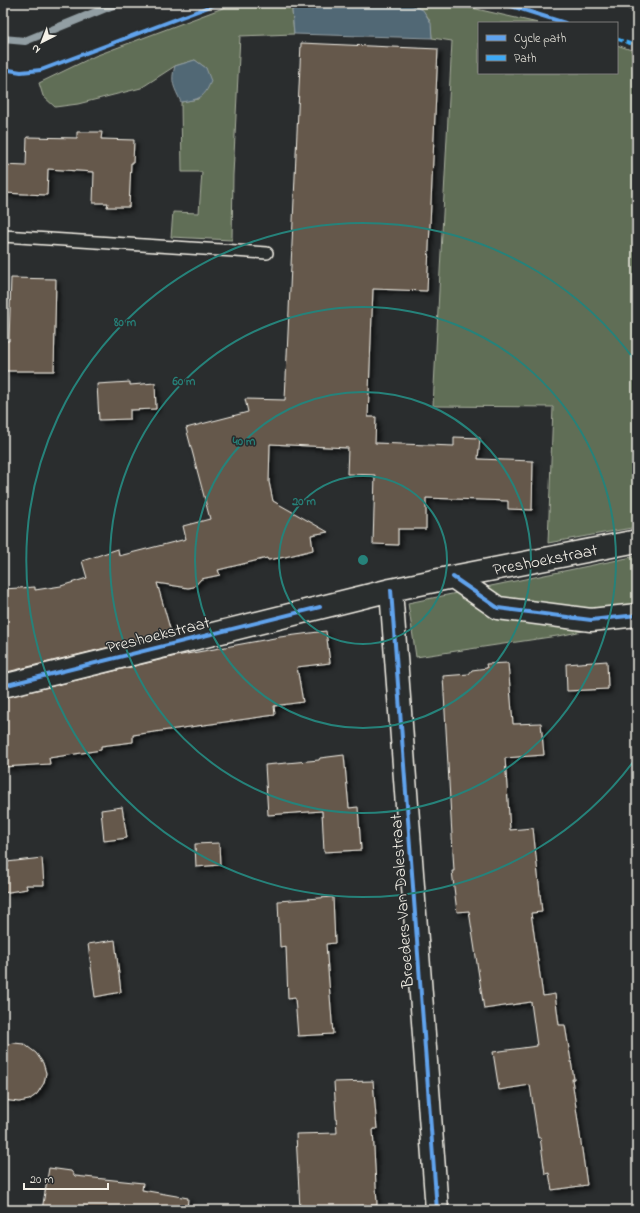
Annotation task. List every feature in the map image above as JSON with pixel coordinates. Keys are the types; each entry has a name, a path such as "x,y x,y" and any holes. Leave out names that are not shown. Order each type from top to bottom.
{"street":[{"name":"Preshoekstraat","path":"3,686 391,590 637,541"},
{"name":"Preshoekstraat","path":"453,577 498,608 591,620 637,615"},
{"name":"Broeders Van Dalestraat","path":"391,590 436,1210"}],"lane":[{"path":"3,236 267,253"}],"green space":[{"path":"236,3 314,3 302,5 292,10 294,34 240,36 233,175 232,240 171,237 173,212 199,213 202,172 182,172 181,102 198,99 206,68 195,60 175,66 141,88 78,104 55,107 43,96 39,83 95,56"},
{"path":"407,3 450,3 534,22 478,22 478,74 618,74 618,45 637,52 637,527 548,543 553,407 433,406 452,41 432,38 429,19 424,12"},
{"path":"637,556 637,619 564,635 416,657 408,603"}],"water":[{"path":"314,3 407,3 423,10 431,23 432,38 294,34 292,10 302,5"},
{"path":"195,60 206,68 211,81 203,95 197,99 181,102 176,92 173,80 175,66"}],"building":[{"path":"301,43 438,49 427,291 373,289 368,417 376,417 375,443 454,446 454,437 480,438 478,459 533,461 532,510 508,509 508,501 426,498 426,529 398,529 398,545 373,544 375,475 347,474 348,448 270,444 269,482 273,501 328,532 311,535 313,550 268,560 267,558 218,570 220,575 201,579 194,587 188,588 157,583 171,632 3,673 3,589 35,587 35,590 61,586 87,578 82,561 118,549 119,556 186,539 183,526 210,519 186,428 248,412 245,399 285,400"},
{"path":"77,132 102,132 101,139 134,140 133,163 131,163 129,207 107,207 108,203 93,203 94,172 48,169 47,195 3,193 3,165 26,166 27,137 77,138"},
{"path":"11,278 56,279 54,371 3,371 3,341 9,341"},
{"path":"130,382 130,385 155,383 156,409 130,410 130,419 99,420 97,384"},
{"path":"326,631 330,663 297,667 303,702 274,706 275,715 133,735 133,742 101,746 101,750 49,758 50,764 3,767 3,698 176,656 280,637"},
{"path":"607,661 608,689 567,691 566,664"},
{"path":"508,663 513,724 541,723 544,755 505,758 510,830 533,828 542,912 531,913 543,996 555,994 559,1025 565,1025 574,1079 572,1079 587,1185 552,1190 549,1173 545,1174 540,1137 538,1138 530,1085 499,1090 493,1052 537,1046 531,1002 484,1009 469,911 457,912 452,871 454,871 443,676 469,674 472,670 487,668 486,664"},
{"path":"344,755 349,808 358,807 361,850 324,852 322,811 268,815 265,765 319,760 320,758"},
{"path":"122,807 127,838 104,841 101,810"},
{"path":"219,843 220,865 196,867 195,844"},
{"path":"42,858 44,885 26,885 27,889 3,893 3,868 8,867 7,862"},
{"path":"333,897 335,943 326,944 333,1034 298,1036 295,998 288,999 286,946 280,947 278,901"},
{"path":"115,940 121,992 95,997 88,944"},
{"path":"14,1043 24,1044 36,1053 43,1063 46,1073 44,1083 37,1094 29,1100 19,1102 3,1100 3,1045"},
{"path":"373,1081 377,1129 373,1129 377,1205 323,1208 323,1210 300,1210 296,1134 337,1133 334,1082"},
{"path":"49,1168 71,1171 75,1176 143,1183 142,1190 188,1198 187,1210 42,1210"}],"waterway":[{"path":"3,39 25,41 118,3"},
{"path":"621,3 637,8"}],"marked path":[{"path":"618,39 637,46"}],"cycle path":[{"path":"3,69 21,72 41,70 219,3"},
{"path":"502,3 562,22"},
{"path":"453,577 498,608 591,620 637,615"},
{"path":"391,590 437,1210"},
{"path":"3,686 320,607"}]}
